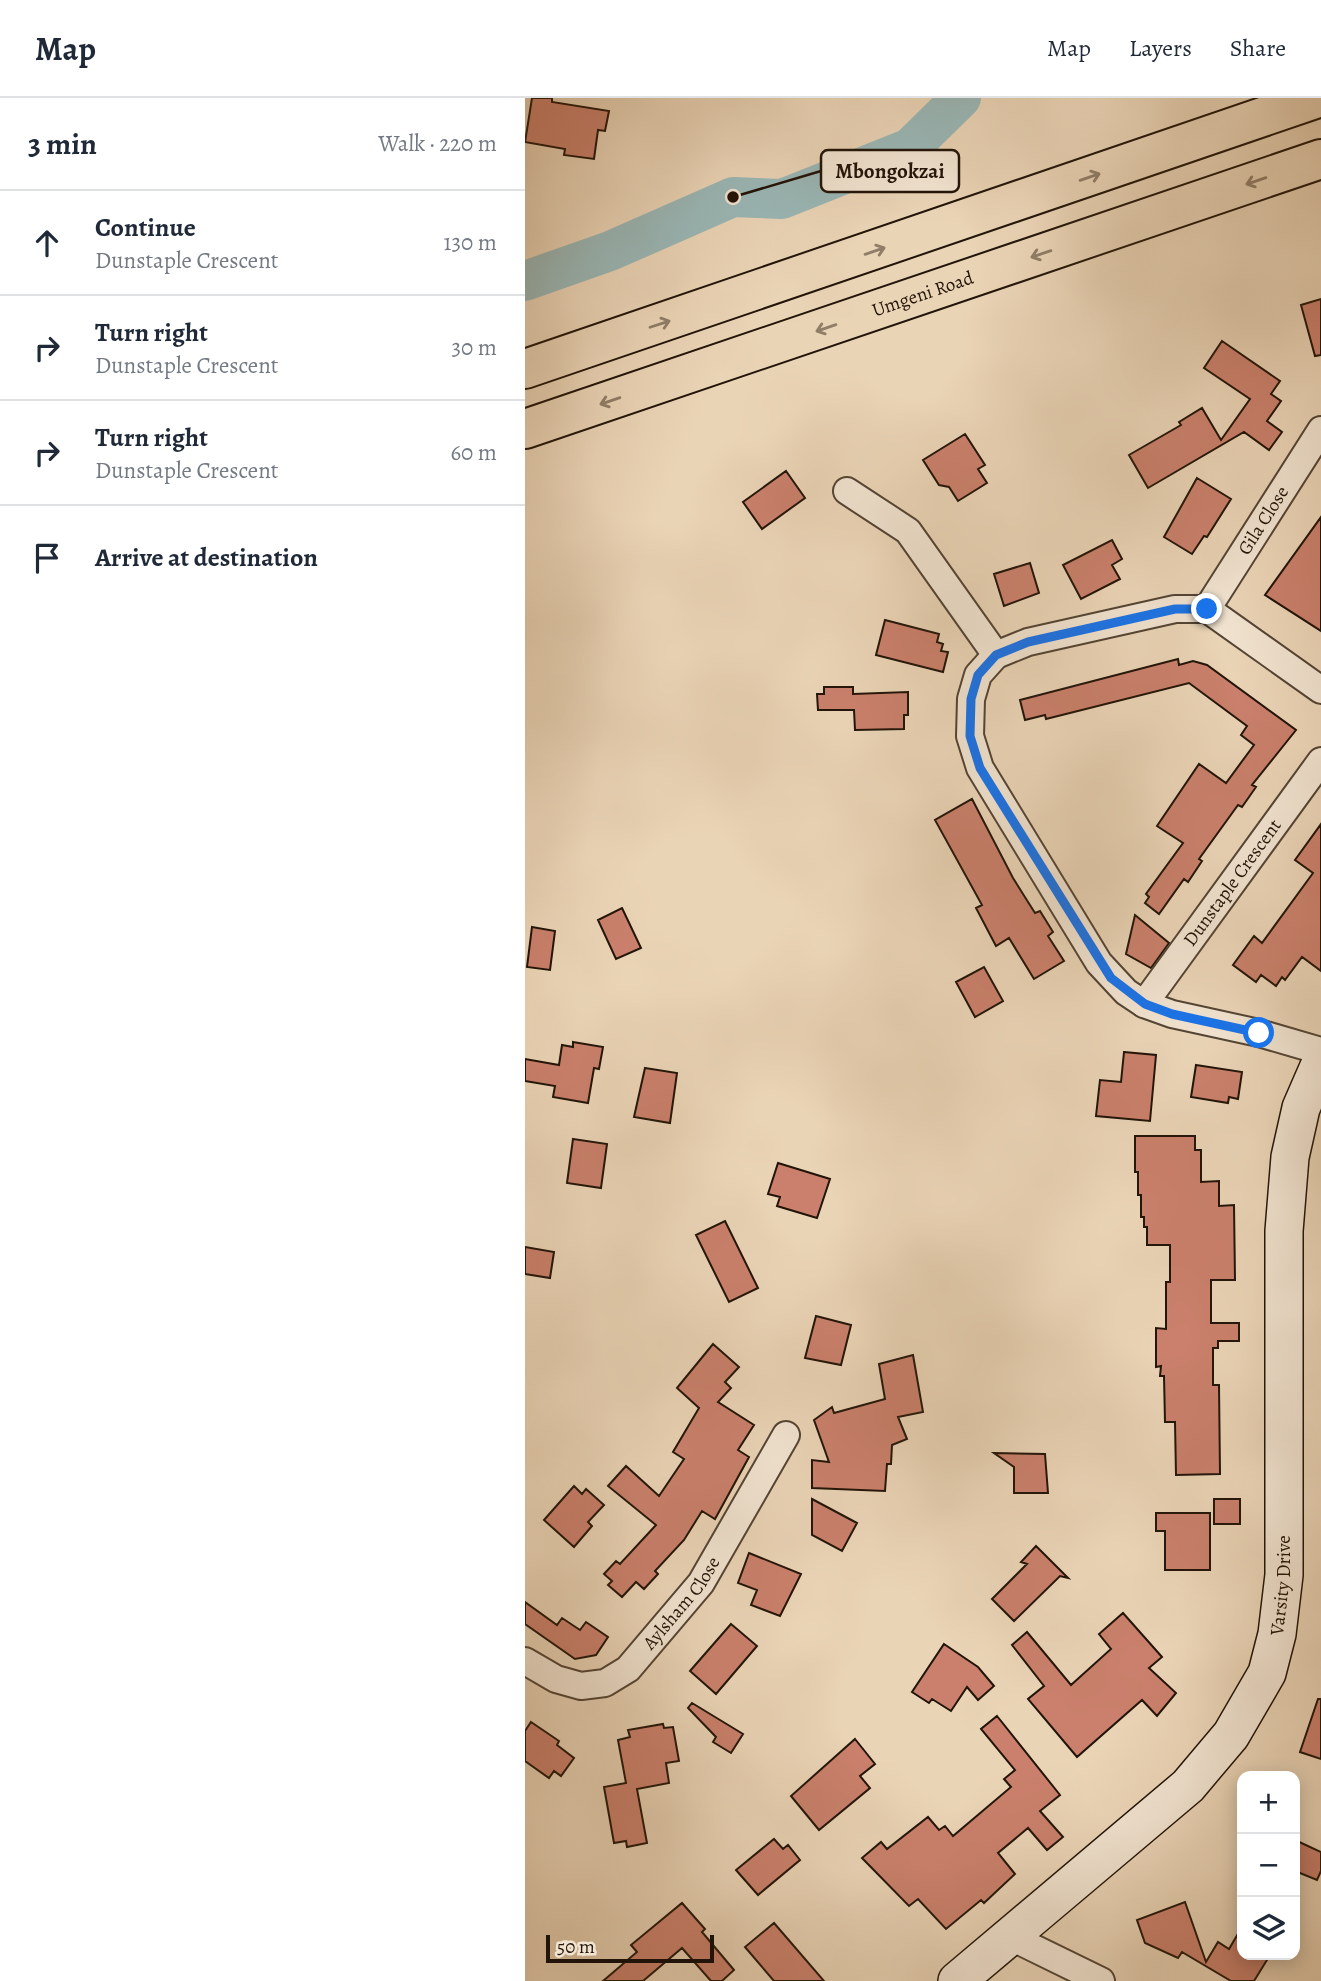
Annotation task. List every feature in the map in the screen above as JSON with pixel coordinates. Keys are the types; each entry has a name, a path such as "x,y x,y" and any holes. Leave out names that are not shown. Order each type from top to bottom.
{"highway":[{"path":"525,369 1318,98"},
{"name":"Umgeni Road","path":"525,429 1321,159"}],"street":[{"name":"Gila Close","path":"1207,609 1321,430"},
{"path":"847,491 908,531 996,655"},
{"path":"1321,690 1207,609 1175,609 1028,642 996,655 978,675 971,699 970,736 980,768 1099,963 1126,992 1145,1004 1172,1014 1259,1033 1321,1051"},
{"name":"Dunstaple Crescent","path":"1145,1004 1321,761"},
{"name":"Varsity Drive","path":"957,1981 1188,1786 1243,1717 1270,1664 1284,1576 1284,1231 1288,1179 1301,1108 1321,1062"},
{"name":"Aylsham Close","path":"525,1661 556,1679 581,1686 605,1683 628,1669 701,1583 786,1435"},
{"path":"1009,1936 1101,1981"}],"building":[{"path":"532,98 552,98 552,102 609,111 605,131 598,130 594,159 564,155 565,149 525,142"},
{"path":"1321,299 1321,355 1315,356 1301,305"},
{"path":"1222,341 1280,381 1271,394 1281,401 1267,421 1282,432 1269,450 1244,432 1148,488 1129,455 1181,425 1179,422 1202,408 1221,440 1250,399 1204,368"},
{"path":"965,434 985,465 978,469 987,483 958,501 949,487 939,485 923,460"},
{"path":"786,471 805,498 762,529 743,502"},
{"path":"1197,478 1231,499 1207,537 1204,536 1192,554 1164,537"},
{"path":"1321,517 1321,631 1265,595"},
{"path":"1112,540 1122,559 1112,565 1120,579 1081,599 1063,565"},
{"path":"1030,563 1039,593 1004,606 994,574"},
{"path":"885,620 939,634 937,642 943,644 941,651 948,652 943,672 876,655"},
{"path":"1178,659 1179,665 1193,661 1207,665 1296,730 1252,785 1256,787 1242,807 1238,805 1199,859 1202,861 1188,882 1184,879 1159,914 1145,903 1149,897 1146,894 1183,843 1157,826 1199,764 1226,783 1254,745 1241,735 1247,726 1189,683 1046,719 1045,715 1025,720 1020,700"},
{"path":"824,687 853,687 853,694 908,692 908,715 904,715 904,729 855,730 854,710 818,710 817,694 824,694"},
{"path":"972,799 1013,878 1035,913 1040,911 1053,932 1048,936 1064,961 1034,979 1009,938 996,946 976,908 982,905 935,820"},
{"path":"1321,824 1321,971 1302,957 1285,980 1282,977 1276,986 1261,975 1256,982 1233,965 1254,936 1262,943 1313,873 1295,860"},
{"path":"622,908 641,948 616,959 598,920"},
{"path":"1135,915 1169,943 1151,968 1126,954"},
{"path":"532,927 555,931 550,970 527,967"},
{"path":"984,967 1003,1001 975,1017 956,982"},
{"path":"573,1042 603,1047 599,1069 594,1068 588,1103 553,1097 555,1086 525,1081 525,1059 559,1065 562,1045 573,1047"},
{"path":"1124,1052 1156,1055 1150,1121 1096,1116 1100,1080 1121,1082"},
{"path":"1196,1065 1242,1072 1238,1099 1229,1097 1228,1103 1191,1097"},
{"path":"645,1068 677,1073 670,1123 634,1117"},
{"path":"1135,1136 1195,1136 1195,1150 1201,1150 1201,1182 1219,1181 1219,1206 1234,1205 1235,1280 1211,1280 1211,1323 1239,1323 1239,1341 1218,1341 1218,1348 1213,1348 1213,1385 1219,1385 1220,1474 1176,1475 1175,1422 1165,1422 1164,1376 1160,1376 1161,1366 1156,1367 1156,1328 1166,1329 1166,1282 1170,1282 1170,1245 1147,1245 1147,1227 1144,1227 1144,1217 1141,1217 1141,1195 1138,1195 1138,1172 1135,1172"},
{"path":"573,1139 607,1144 601,1188 567,1183"},
{"path":"778,1163 830,1179 817,1218 777,1206 780,1197 768,1194"},
{"path":"725,1221 758,1288 729,1302 696,1235"},
{"path":"525,1247 554,1252 550,1278 525,1274"},
{"path":"816,1316 851,1325 841,1365 805,1358"},
{"path":"713,1344 739,1367 725,1382 731,1388 718,1402 754,1425 738,1450 749,1457 715,1519 702,1511 684,1540 655,1571 658,1574 644,1589 636,1582 622,1597 608,1585 612,1581 604,1574 616,1561 620,1564 656,1525 608,1486 626,1466 659,1496 684,1459 673,1452 699,1408 677,1388"},
{"path":"913,1355 923,1412 898,1417 907,1439 892,1445 885,1491 812,1488 812,1460 829,1462 814,1420 832,1407 834,1413 885,1399 879,1364"},
{"path":"994,1453 1045,1454 1048,1493 1014,1493 1014,1467"},
{"path":"574,1486 582,1494 586,1489 604,1505 588,1522 592,1526 574,1547 544,1520"},
{"path":"812,1499 857,1523 842,1551 812,1535"},
{"path":"1214,1499 1240,1499 1240,1524 1214,1524"},
{"path":"1156,1513 1210,1513 1210,1570 1165,1570 1165,1531 1156,1531"},
{"path":"1036,1546 1068,1578 1060,1576 1014,1621 992,1599 1027,1564 1021,1562"},
{"path":"749,1553 801,1574 780,1616 751,1605 757,1590 738,1583"},
{"path":"525,1602 557,1625 562,1618 580,1630 586,1622 608,1637 596,1655 575,1659 525,1624"},
{"path":"1123,1613 1162,1657 1149,1668 1176,1693 1157,1716 1142,1700 1077,1757 1028,1699 1044,1686 1012,1645 1027,1632 1071,1685 1111,1649 1099,1634"},
{"path":"731,1624 757,1646 716,1694 690,1671"},
{"path":"944,1644 978,1667 994,1686 978,1700 967,1687 951,1711 932,1699 929,1703 912,1692"},
{"path":"1318,1699 1321,1699 1321,1759 1300,1752"},
{"path":"692,1703 743,1734 731,1753 713,1742 716,1737 688,1708"},
{"path":"997,1716 1060,1795 1040,1811 1063,1837 1047,1850 1028,1828 998,1853 1015,1874 984,1903 981,1900 946,1929 918,1899 909,1906 862,1858 881,1842 887,1849 928,1817 939,1830 945,1826 953,1836 1011,1787 1004,1779 1015,1770 981,1729"},
{"path":"531,1722 559,1741 557,1745 574,1758 561,1776 554,1771 549,1778 525,1761 525,1731"},
{"path":"663,1724 664,1728 673,1727 679,1761 666,1763 669,1783 637,1789 647,1843 627,1847 626,1841 614,1843 604,1787 626,1783 618,1740 630,1737 628,1730"},
{"path":"855,1739 875,1764 860,1776 870,1788 819,1830 791,1796"},
{"path":"774,1839 783,1849 788,1845 800,1860 758,1895 736,1870"},
{"path":"1300,1842 1321,1852 1321,1871 1317,1880 1300,1873"},
{"path":"1185,1902 1206,1962 1218,1942 1229,1949 1237,1935 1237,1960 1267,1960 1254,1981 1231,1981 1182,1952 1178,1958 1145,1943 1137,1920"},
{"path":"682,1903 705,1929 702,1932 734,1970 722,1981 711,1981 682,1948 643,1981 603,1981 637,1952 631,1945"},
{"path":"774,1923 824,1981 774,1981 745,1947"}],"waterway":[{"path":"525,281 610,251 733,197 782,199 910,148 961,98"}],"place":[{"name":"Mbongokzai","path":"733,197"}],"route":[{"path":"1207,609 1175,609 1028,642 996,655 978,675 971,699 970,736 980,768 1099,963 1111,978 1145,1004 1172,1014 1259,1033"}]}
